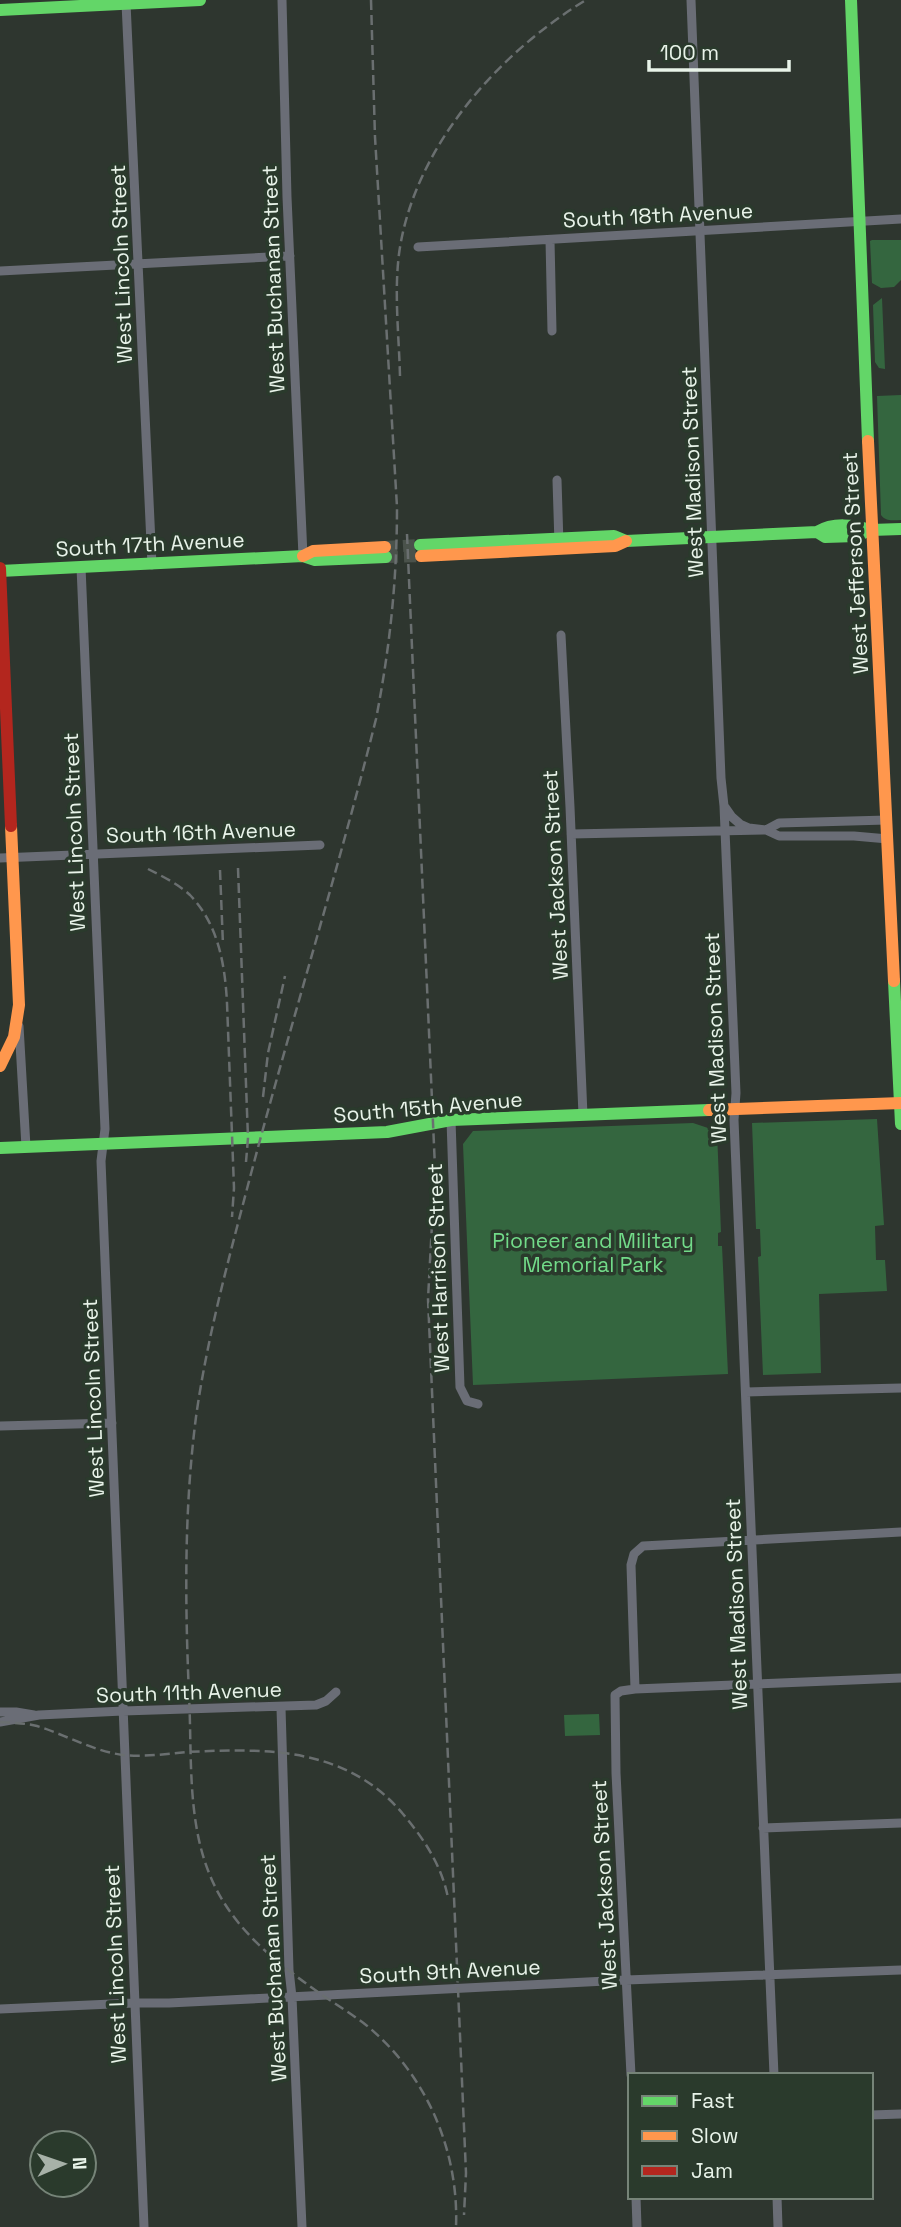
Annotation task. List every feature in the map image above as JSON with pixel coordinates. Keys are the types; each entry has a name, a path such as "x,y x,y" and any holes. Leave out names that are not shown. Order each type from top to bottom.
{"main road":[{"path":"0,10 200,0"},
{"name":"West Jefferson Street","path":"851,0 871,530 901,1125"},
{"path":"421,551 559,543 614,536 626,541 817,532 824,527 901,529"},
{"name":"South 17th Avenue","path":"0,570 303,556 313,551 386,552"},
{"path":"0,570 6,858 18,1018 7,1057 0,1066"},
{"path":"887,820 901,820"},
{"name":"South 15th Avenue","path":"0,1148 387,1132 451,1120 901,1103"}],"street":[{"name":"West Buchanan Street","path":"282,0 303,556"},
{"name":"West Madison Street","path":"691,0 720,778 724,806 736,1093 756,1685 774,2073"},
{"name":"West Lincoln Street","path":"127,3 152,565"},
{"name":"South 18th Avenue","path":"418,247 901,219"},
{"path":"550,240 552,331"},
{"path":"0,271 290,256"},
{"path":"557,480 559,543"},
{"name":"West Lincoln Street","path":"81,567 105,1129 100,1161 144,2227"},
{"name":"West Jackson Street","path":"561,635 583,1115"},
{"path":"724,806 740,824 779,836 888,839"},
{"path":"571,834 766,830 779,823 887,820"},
{"name":"South 16th Avenue","path":"6,858 320,845"},
{"path":"18,1018 23,1060 26,1147"},
{"name":"West Harrison Street","path":"451,1120 460,1387 467,1401 478,1404"},
{"path":"746,1392 901,1388"},
{"path":"0,1426 112,1423"},
{"path":"901,1532 649,1544 636,1551 631,1565 635,1689 901,1678"},
{"name":"West Jackson Street","path":"631,2073 614,1703 617,1693 635,1689"},
{"name":"South 11th Avenue","path":"0,1722 39,1715 316,1705 336,1692"},
{"name":"West Buchanan Street","path":"281,1708 289,1970 302,2227"},
{"name":"South 11th Avenue","path":"0,1712 39,1715"},
{"path":"763,1828 901,1823"},
{"name":"South 9th Avenue","path":"0,2009 901,1970"},
{"path":"873,2115 901,2114"},
{"path":"636,2199 637,2227"},
{"path":"777,2199 778,2227"}],"green space":[{"path":"872,240 901,240 901,280 894,287 881,288 872,283"},
{"path":"882,298 885,369 879,368 875,362 873,305"},
{"path":"901,395 901,520 890,520 881,515 877,396"},
{"path":"877,1119 884,1225 875,1226 876,1260 885,1260 887,1291 819,1294 821,1373 763,1375 758,1257 761,1256 760,1229 756,1229 752,1123"},
{"name":"Pioneer and Military Memorial Park","path":"693,1123 717,1131 721,1232 718,1233 718,1246 722,1246 728,1374 473,1385 463,1144 473,1131"},
{"path":"599,1714 600,1735 565,1736 564,1715"}],"tunnel":[{"path":"385,547 420,545"},
{"path":"386,557 421,556"}],"railway":[{"path":"371,0 375,137 397,507 392,613 376,719 248,1185 206,1358 192,1452 186,1556 191,1763 197,1830 202,1852 218,1893 243,1928 273,1958 366,2025 406,2066 422,2090 445,2142 452,2170 456,2227"},
{"path":"400,376 397,300 399,254 407,215 422,177 441,141 492,76 522,47 586,0"},
{"path":"407,534 435,1168 428,1299 466,2173 464,2215"},
{"path":"238,868 248,1138 246,1162"},
{"path":"148,869 180,887 200,906 222,959 227,1003 234,1188 232,1217"},
{"path":"220,870 223,945"},
{"path":"263,1097 268,1053 285,976"},
{"path":"0,1722 37,1726 123,1755 276,1752 331,1764 357,1775 381,1792 403,1814 431,1853 448,1898"}],"traffic: fast":[{"path":"0,10 200,0"},
{"path":"851,0 868,441"},
{"path":"817,532 844,525 871,530"},
{"path":"420,545 614,536 626,541 817,532 825,537 856,536 871,530 901,529"},
{"path":"0,571 303,556 315,560 386,557"},
{"path":"894,981 901,1124"},
{"path":"0,1148 387,1132 451,1120 709,1110"}],"traffic: slow":[{"path":"868,441 894,981"},
{"path":"421,556 615,546 626,541"},
{"path":"303,556 313,551 385,547"},
{"path":"0,1066 14,1037 19,1005 11,826"},
{"path":"709,1110 901,1103"}],"traffic: jam":[{"path":"0,568 11,826"}]}
